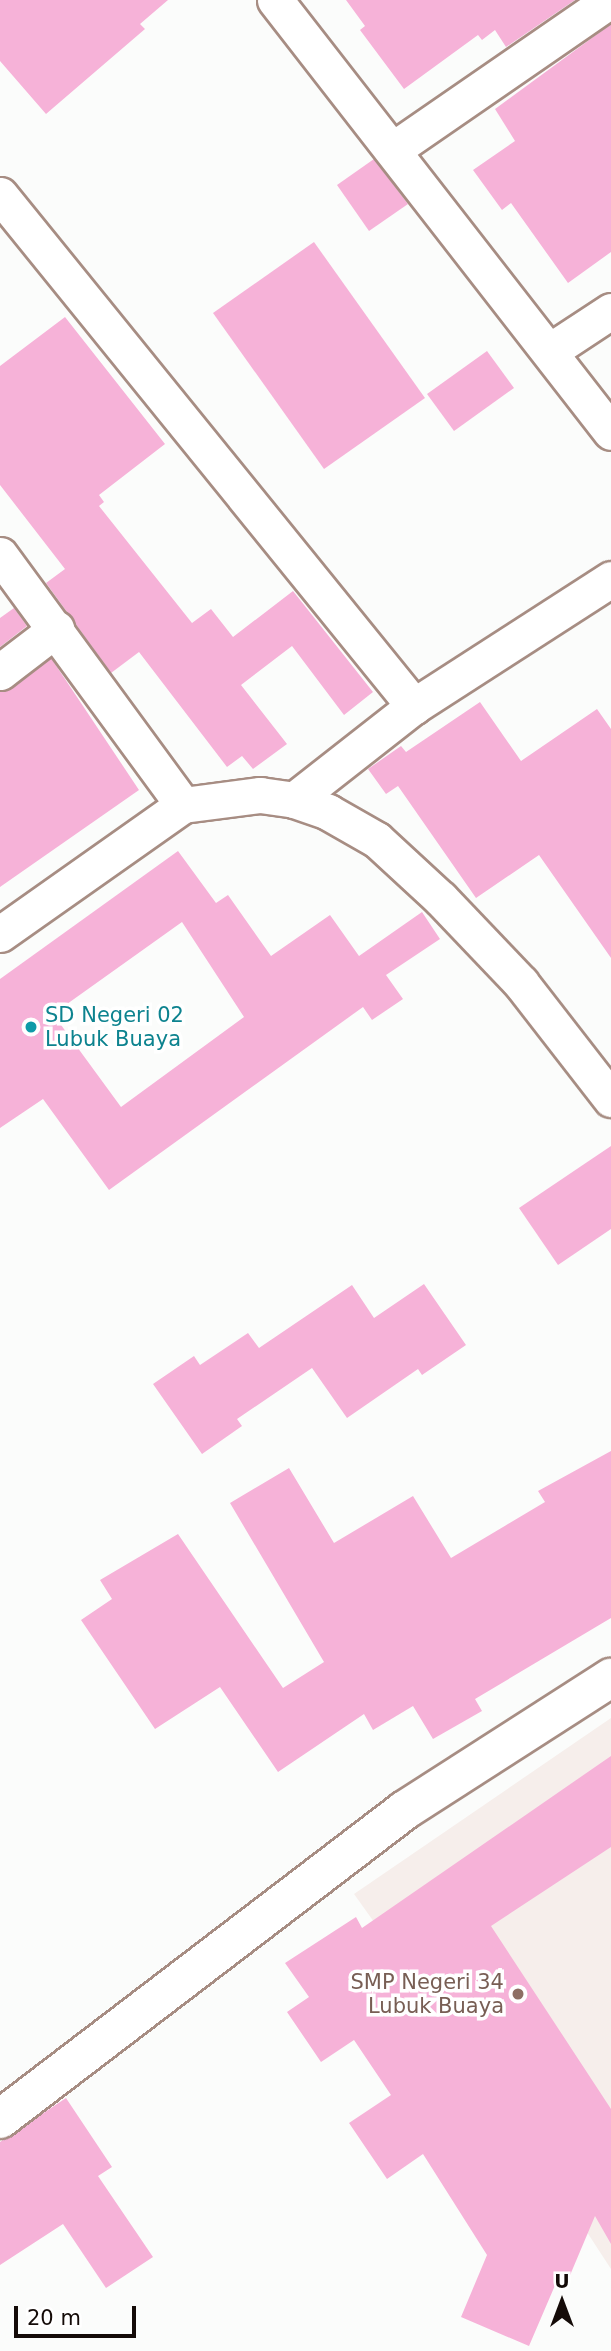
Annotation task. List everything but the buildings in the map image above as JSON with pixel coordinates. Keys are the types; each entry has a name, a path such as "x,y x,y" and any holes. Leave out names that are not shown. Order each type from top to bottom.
{"street":[{"path":"275,0 394,149 611,432"},
{"path":"394,149 567,12 610,0"},
{"path":"0,195 414,706"},
{"path":"551,351 611,311"},
{"path":"0,555 57,629 183,804"},
{"path":"294,800 414,706 611,579"},
{"path":"0,672 57,629"},
{"path":"0,934 183,804 260,795 294,800 328,812 377,840 441,899 521,983 611,1099"},
{"path":"0,2119 405,1810 611,1678"}],"shaded area":[{"name":"SMP Negeri 34 Lubuk Buaya","path":"611,1718 611,2269 497,2094 354,1894"}],"place":[{"name":"SD Negeri 02 Lubuk Buaya","path":"31,1027"},
{"name":"SMP Negeri 34 Lubuk Buaya","path":"518,1994"}]}
